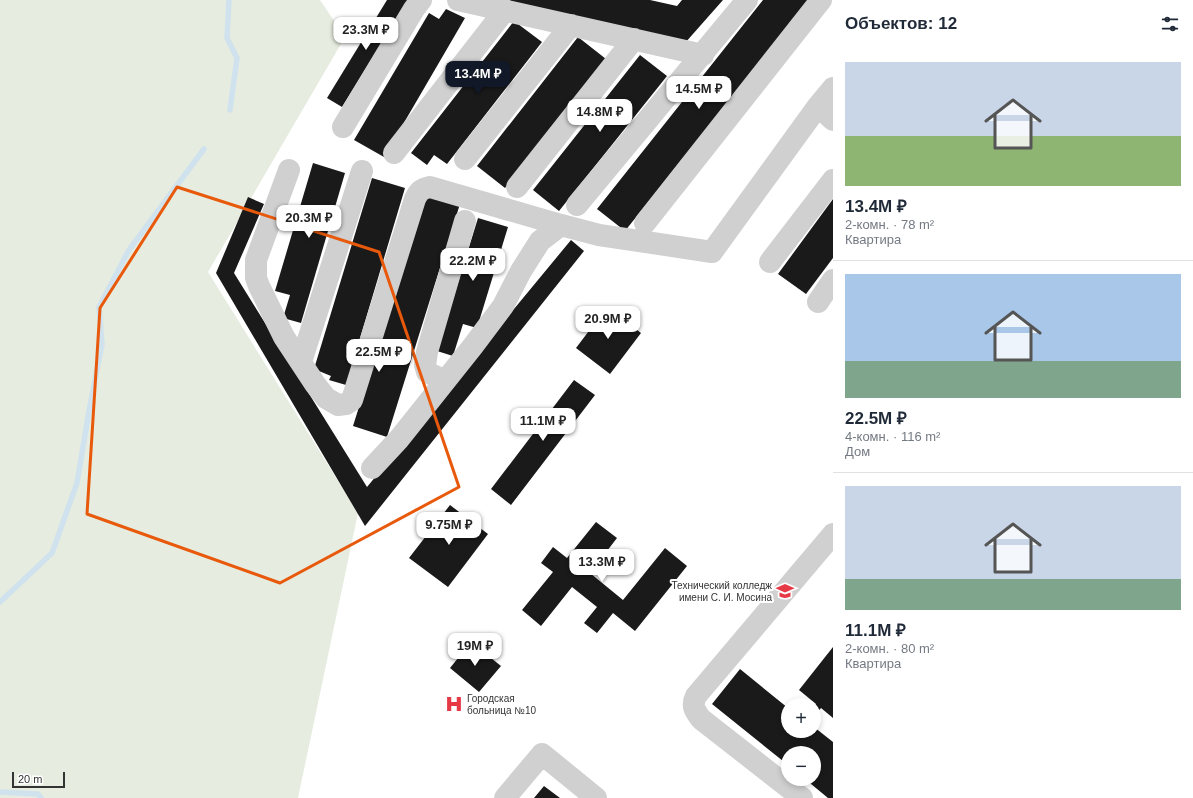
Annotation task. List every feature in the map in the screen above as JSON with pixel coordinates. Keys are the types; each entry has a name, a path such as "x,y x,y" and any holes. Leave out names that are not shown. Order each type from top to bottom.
{"lane":[{"path":"343,128 414,9 421,0"},
{"path":"458,0 703,55"},
{"path":"577,205 703,55 747,0"},
{"path":"645,223 821,0"},
{"path":"394,153 505,10"},
{"path":"465,159 571,25"},
{"path":"516,188 634,39"},
{"path":"289,170 256,260 256,278 284,337 315,384 326,398 338,405 346,404 352,400 415,199 419,192 425,188 430,187 599,235 712,252 825,113 833,88"},
{"path":"301,362 362,171"},
{"path":"770,262 833,180"},
{"path":"445,381 427,372 425,365 427,352 465,220"},
{"path":"372,468 399,439 503,306 520,271 540,241 561,225"},
{"path":"818,302 833,280"},
{"path":"802,798 702,718 695,711 694,702 696,696 833,534"},
{"path":"506,798 542,754 596,798"}],"highlighted area":[{"path":"177,187 379,252 459,487 280,583 87,514 100,308"}],"shaded area":[{"path":"0,0 320,0 345,37 208,272 358,513 298,798 0,798"}],"building":[{"path":"387,0 408,0 342,107 327,98"},
{"path":"495,0 650,0 677,6 682,0 723,0 685,43"},
{"path":"763,0 809,0 625,231 597,209"},
{"path":"446,9 465,18 384,157 354,140 429,13 439,19"},
{"path":"514,21 542,42 447,164 434,155 427,165 411,153"},
{"path":"578,37 606,59 505,188 477,166"},
{"path":"640,55 667,76 559,211 533,190"},
{"path":"313,163 345,173 301,323 283,318 290,295 275,291"},
{"path":"372,178 405,188 346,385 329,380 331,376 314,369"},
{"path":"426,194 460,204 387,437 353,426"},
{"path":"248,197 264,204 234,273 367,487 571,240 584,251 365,526 216,273"},
{"path":"833,199 833,258 806,294 778,274"},
{"path":"478,218 508,227 477,328 463,324 453,356 437,351"},
{"path":"607,307 641,333 610,374 576,348"},
{"path":"574,380 595,395 511,505 491,489"},
{"path":"450,505 488,534 448,587 409,558"},
{"path":"596,522 617,538 590,573 623,600 665,548 687,566 635,631 613,613 597,633 584,623 597,607 572,587 541,626 522,610 553,572 541,563 553,547 567,558"},
{"path":"471,642 501,666 479,692 450,668"},
{"path":"833,647 833,718 821,708 821,698 809,698 799,690"},
{"path":"740,669 781,702 781,738 821,738 821,733 833,742 833,798 828,798 813,786 821,786 821,746 781,746 781,759 712,704"},
{"path":"544,786 560,798 534,798"}],"waterway":[{"path":"229,0 227,38 237,58 230,110"},
{"path":"0,602 52,553 77,483 102,344 99,307 129,250 204,149"},
{"path":"0,792 38,794 41,798"}],"place":[{"name":"Технический колледж имени С. И. Мосина","path":"785,591"},
{"name":"Городская больница №10","path":"454,704"}]}
